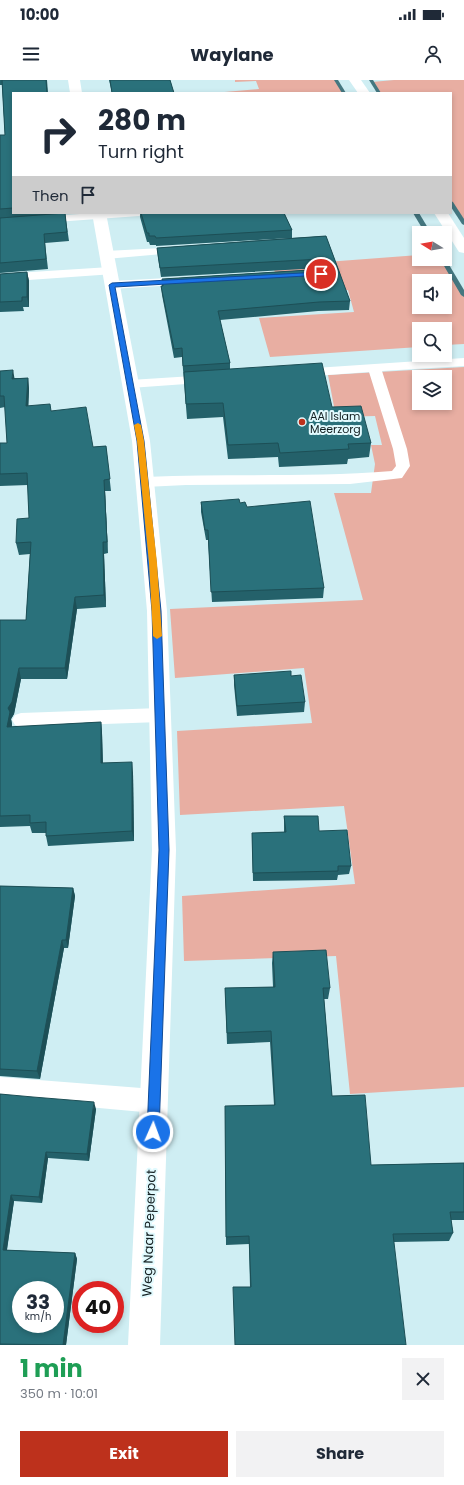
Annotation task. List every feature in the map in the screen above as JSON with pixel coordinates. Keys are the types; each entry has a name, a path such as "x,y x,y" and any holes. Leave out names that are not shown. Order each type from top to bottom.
{"street":[{"path":"74,80 76,92"},
{"path":"355,80 363,92"},
{"path":"442,214 464,249"},
{"name":"Weg Naar Peperpot","path":"99,217 141,441 157,611 164,850 144,1345"}],"lane":[{"path":"0,229 129,214"},
{"path":"0,223 99,217"},
{"path":"0,278 109,270 191,250"},
{"path":"109,270 197,280"},
{"path":"286,374 464,362"},
{"path":"145,482 186,480 350,479 397,475 403,466 400,448 374,368"},
{"path":"130,384 223,378"},
{"path":"21,720 160,715"},
{"path":"0,1088 154,1101"}],"shaded area":[{"path":"235,80 336,80 343,92 224,92 259,89 256,81 235,82"},
{"path":"394,80 464,80 464,223 452,205 452,92 378,92 372,82"},
{"path":"412,256 412,266 447,266 452,274 412,274 412,314 452,314 452,274 464,295 464,344 452,345 452,322 412,322 412,347 270,357 259,318 354,312 348,290 282,296 273,266"},
{"path":"464,367 464,1087 350,1094 336,956 184,961 182,896 355,884 344,806 180,815 177,731 312,723 304,668 175,678 170,609 363,600 334,493 371,493 375,464 371,445 382,445 375,416 336,417 328,375 412,370 412,410 452,410 452,370 413,370"}],"building":[{"path":"2,80 46,80 47,92 12,92 12,208 0,209 0,135 5,135"},
{"path":"110,80 170,80 174,92 112,92"},
{"path":"65,214 67,232 44,234 46,259 0,263 0,218"},
{"path":"141,214 284,214 292,230 156,238 155,236 149,236 149,233 147,233"},
{"path":"326,236 350,301 319,302 218,311 230,363 183,366 182,348 174,349 161,286 163,286 162,279 326,269 329,263 326,260 321,259 160,268 157,248"},
{"path":"27,272 27,297 22,297 22,301 0,302 0,274"},
{"path":"322,363 332,407 361,406 371,443 348,444 349,449 280,453 278,443 228,445 223,403 186,404 184,372"},
{"path":"13,370 12,379 28,378 26,406 50,404 51,411 86,407 93,447 106,446 110,479 104,480 107,542 103,542 104,595 75,597 65,668 19,668 12,702 8,708 10,712 7,727 101,722 101,763 132,762 132,831 46,836 46,822 30,823 30,815 0,816 0,620 26,620 31,542 16,543 17,519 29,518 27,473 0,474 0,443 7,443 4,396 0,396 0,371"},
{"path":"239,499 240,503 245,502 247,507 310,501 324,588 211,592 208,530 205,530 201,502"},
{"path":"291,671 291,676 301,675 305,702 237,706 234,675"},
{"path":"284,816 318,816 319,831 347,830 351,866 338,866 338,871 253,873 252,833 286,832"},
{"path":"0,886 73,888 66,940 62,940 37,1071 0,1069"},
{"path":"326,950 330,988 323,988 332,1096 365,1095 371,1165 464,1163 464,1212 450,1212 453,1233 393,1234 406,1345 235,1345 233,1287 251,1287 249,1236 226,1237 225,1106 275,1105 271,1031 227,1033 225,988 275,987 273,952"},
{"path":"0,1094 94,1102 87,1154 46,1152 39,1197 11,1195 3,1250 75,1253 63,1345 0,1344"}],"waterway":[{"path":"336,80 343,92"},
{"path":"371,80 378,92"},
{"path":"452,205 464,223"},
{"path":"417,214 424,226"},
{"path":"447,266 464,295"}],"slow traffic":[{"path":"138,425 141,441 153,563 157,611 157,636"}],"place":[{"name":"AAI Islam Meerzorg","path":"302,422"}],"route":[{"path":"153,1132 164,850 157,611 141,441 112,285 321,274"}]}
